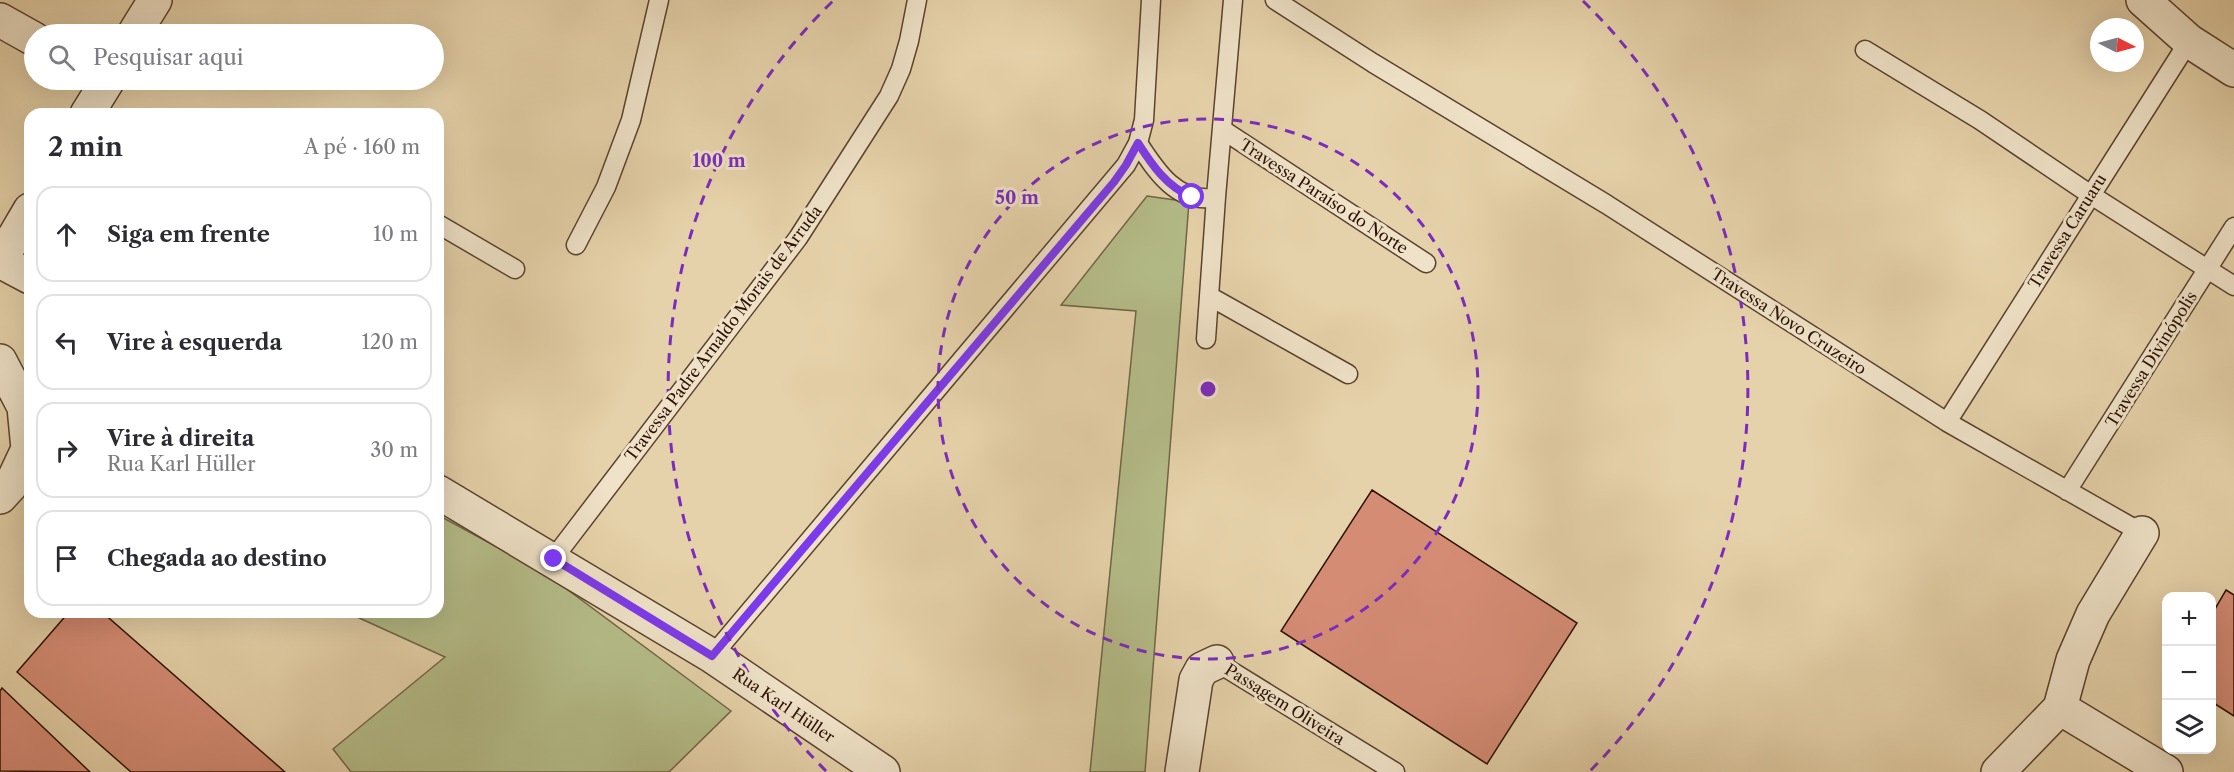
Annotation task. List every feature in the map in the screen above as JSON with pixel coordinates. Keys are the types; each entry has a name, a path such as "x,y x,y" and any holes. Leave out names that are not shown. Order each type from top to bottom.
{"street":[{"path":"140,24 155,0"},
{"path":"2143,0 2189,41 2234,70"},
{"path":"0,20 24,33"},
{"path":"91,108 102,90"},
{"path":"24,220 0,261 24,274"},
{"path":"0,361 24,407"},
{"path":"0,497 11,485 24,457"},
{"name":"Rua Karl Hüller","path":"444,495 554,559 712,656 883,772"},
{"name":"Travessa Novo Cruzeiro","path":"2060,708 2073,660 2093,614 2142,534"},
{"path":"1182,772 1196,680 1211,658"},
{"path":"1998,772 2060,708 2166,772"}],"lane":[{"path":"576,245 606,187 631,120 659,0"},
{"name":"Travessa Padre Arnaldo Morais de Arruda","path":"554,559 798,238 889,96 901,69 917,0"},
{"path":"712,656 1126,165 1138,143 1144,120 1151,0"},
{"path":"1206,339 1233,0"},
{"name":"Travessa Novo Cruzeiro","path":"1275,0 1373,63 1615,210 1947,422 2142,534"},
{"name":"Travessa Caruaru","path":"1947,422 2189,41"},
{"path":"1865,50 1980,120 2091,195 2234,286"},
{"name":"Travessa Paraíso do Norte","path":"1223,130 1426,263"},
{"path":"1138,143 1156,168 1179,192 1205,200 1216,197"},
{"name":"Travessa Divinópolis","path":"2067,491 2234,227"},
{"path":"444,228 515,269"},
{"path":"1209,296 1348,374"},
{"name":"Passagem Oliveira","path":"1211,658 1395,772"}],"green space":[{"path":"1147,196 1189,202 1145,772 1090,772 1136,311 1061,305"},
{"path":"444,518 545,573 731,711 669,772 351,772 333,749 445,657 359,618 444,618"}],"building":[{"path":"1372,490 1577,623 1487,764 1281,631"},
{"path":"2226,590 2234,595 2234,716 2216,705 2216,607"},
{"path":"64,618 109,618 285,772 131,772 17,672"},
{"path":"2,688 90,772 0,771 0,691"}],"route":[{"path":"554,559 712,656 1114,182 1138,143 1169,184 1179,192 1192,197"}]}
